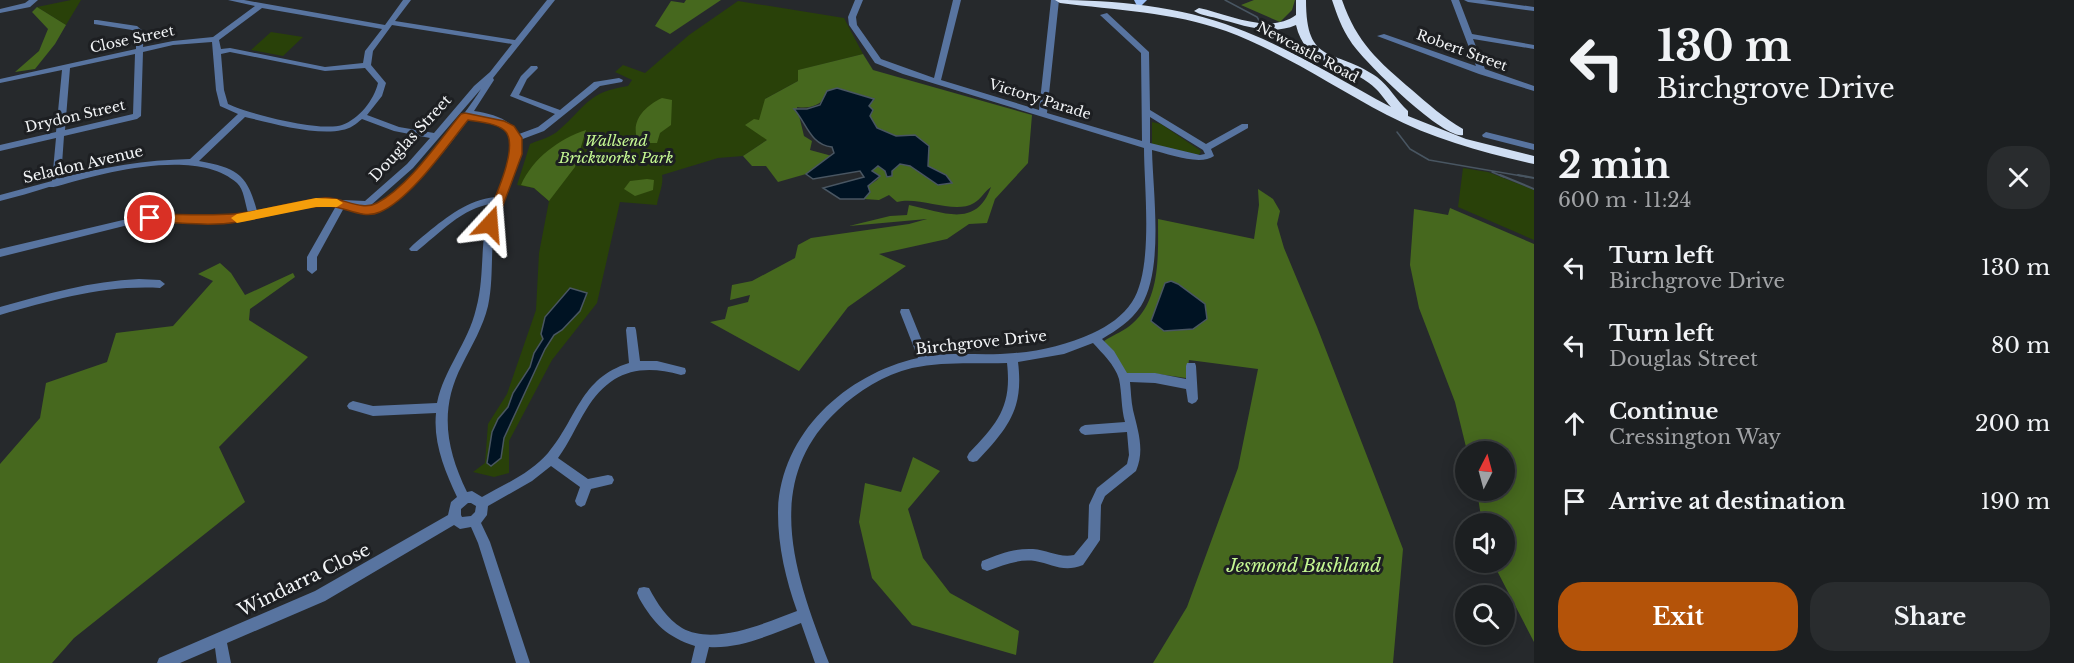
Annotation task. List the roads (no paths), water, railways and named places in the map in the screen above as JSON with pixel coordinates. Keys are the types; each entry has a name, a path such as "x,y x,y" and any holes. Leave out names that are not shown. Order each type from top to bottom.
{"highway":[{"name":"Newcastle Road","path":"1058,0 1140,4 1242,34 1418,124 1468,143 1534,160"},
{"name":"Newcastle Road","path":"1111,0 1172,9 1218,19 1261,34 1390,100 1459,132 1534,153"},
{"path":"1301,0 1299,17 1301,32 1308,44 1326,57 1373,79 1390,100 1408,118 1418,124"},
{"path":"1337,0 1344,22 1358,45 1393,83 1437,119 1459,132"},
{"path":"1172,9 1210,13 1274,28 1290,25 1299,17"},
{"path":"1362,97 1379,101 1390,100 1396,92 1393,83"}],"street":[{"path":"0,11 27,5 34,0"},
{"path":"232,0 518,43"},
{"path":"286,0 265,6 215,39 219,52 222,102 230,110 243,114 330,130 346,127 361,116 381,93 382,83 367,65 369,51 407,0"},
{"name":"Douglas Street","path":"342,204 368,203 410,166 477,88 493,74 551,0"},
{"name":"Victory Parade","path":"859,0 852,22 878,61 937,81 1147,146 1203,158 1210,155 1206,148 1245,126"},
{"path":"937,81 957,0"},
{"path":"1043,114 1058,0"},
{"path":"1455,0 1482,72"},
{"path":"1468,0 1534,9"},
{"name":"Birchgrove Drive","path":"822,663 789,567 784,537 784,500 792,467 810,432 842,399 880,375 924,361 948,358 1012,358 1046,353 1094,337 1126,316 1138,302 1147,281 1149,264 1145,52 1104,15"},
{"name":"Drydon Street","path":"0,148 137,116 140,32 134,28 98,22"},
{"name":"Robert Street","path":"1381,36 1534,89"},
{"path":"1469,36 1534,47"},
{"name":"Close Street","path":"0,81 173,43 215,39"},
{"path":"219,52 230,50 325,69 367,65"},
{"path":"56,184 66,67"},
{"path":"534,68 524,78 514,96 561,113"},
{"name":"Douglas Street","path":"342,204 369,211 389,202 423,169 487,87 493,74"},
{"path":"516,138 542,129 597,84 619,80"},
{"path":"410,166 466,114 477,88"},
{"path":"1146,111 1206,148"},
{"path":"191,163 243,114"},
{"path":"464,499 450,472 444,452 440,427 441,408 448,383 481,312 486,286 489,234 498,200 516,154 516,138 504,124 466,114"},
{"path":"361,116 397,129 435,136"},
{"path":"1486,135 1534,147"},
{"name":"Seladon Avenue","path":"0,198 136,164 191,163 228,172 242,182 253,215"},
{"path":"414,249 470,205 485,200 498,200"},
{"path":"0,253 140,219 217,219 253,215 320,202 342,204 312,257 312,270"},
{"path":"0,311 84,288 134,282 160,284"},
{"path":"905,312 924,361"},
{"path":"631,330 635,365"},
{"path":"987,564 1010,556 1034,555 1064,563 1078,561 1094,540 1095,505 1101,492 1132,468 1135,455 1124,376 1110,354 1094,337"},
{"path":"973,457 987,442 1011,408 1016,384 1012,358"},
{"path":"482,502 534,473 550,459 566,439 593,391 608,377 635,365 667,365 681,371"},
{"path":"1191,366 1192,399"},
{"path":"1124,376 1155,378 1191,386"},
{"path":"353,406 374,411 441,408"},
{"path":"1085,430 1131,427"},
{"path":"550,459 587,485 608,480"},
{"path":"581,501 587,485"},
{"path":"472,497 482,502 483,511 474,522 465,524 455,518 454,510 464,499 472,497"},
{"name":"Windarra Close","path":"164,663 320,596 455,518"},
{"path":"474,522 484,542 523,663"},
{"path":"644,593 658,616 670,628 681,635 703,642 733,638 805,615"},
{"path":"220,640 224,663"},
{"path":"698,663 703,642"}],"water":[{"path":"837,88 874,99 869,106 873,110 870,116 877,128 896,136 915,135 929,146 928,166 946,175 952,183 938,185 910,166 900,164 892,171 892,176 887,177 885,171 878,166 872,171 880,176 868,186 870,192 864,199 840,199 823,188 864,177 860,171 813,179 806,174 834,153 832,147 813,138 794,109 807,109 820,105 827,91"},
{"path":"1171,281 1205,304 1207,319 1193,329 1164,331 1151,321 1165,283"},
{"path":"570,288 587,293 580,311 554,335 545,349 504,438 501,458 491,466 487,463 492,432 530,367 534,353 543,339 541,334 545,317"}],"waterway":[{"path":"1225,0 1257,17 1260,22"},
{"path":"1397,132 1410,149 1429,160 1527,177"},
{"path":"1492,172 1504,177"},
{"path":"1500,175 1534,189"},
{"path":"1518,175 1534,178"}],"park label":[{"name":"Wallsend Brickworks Park","path":"616,148"},
{"name":"Jesmond Bushland","path":"1304,566"}]}
